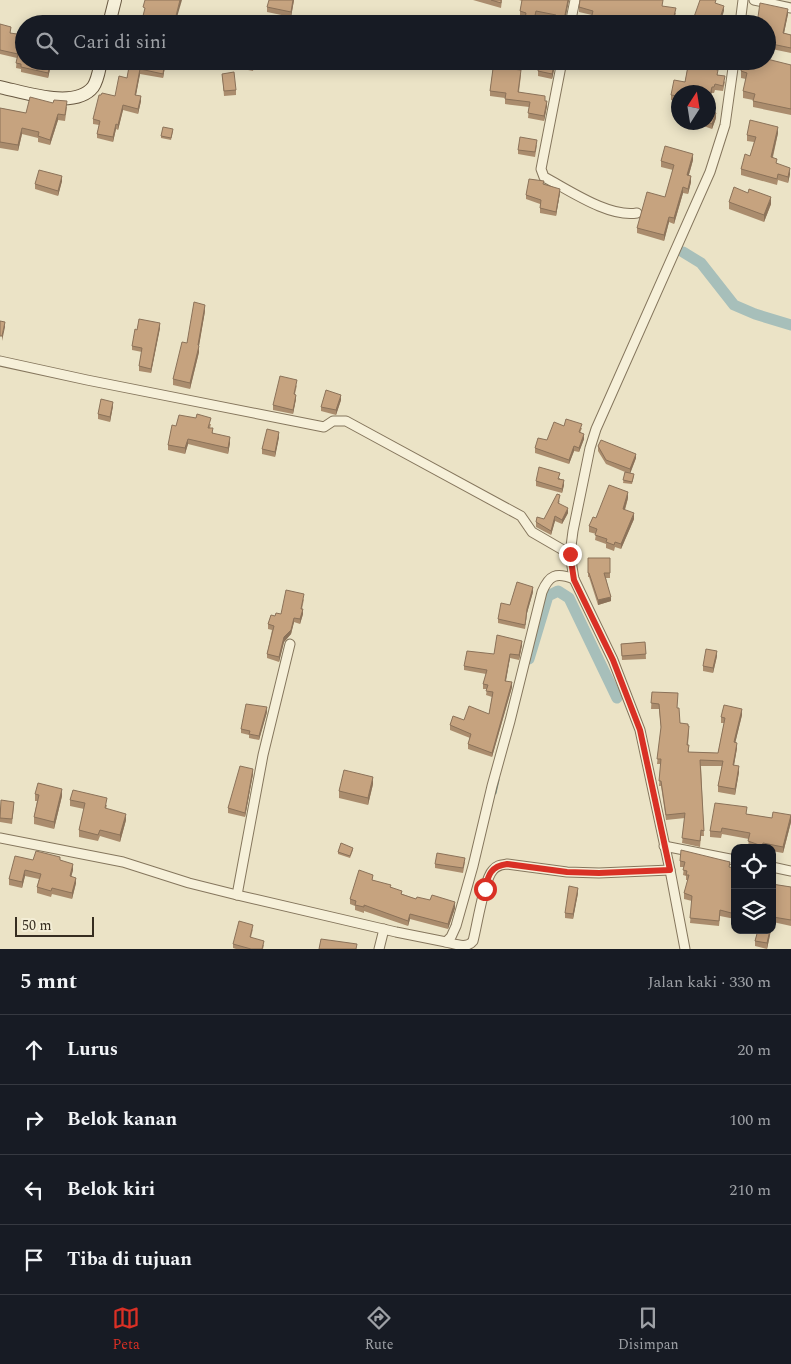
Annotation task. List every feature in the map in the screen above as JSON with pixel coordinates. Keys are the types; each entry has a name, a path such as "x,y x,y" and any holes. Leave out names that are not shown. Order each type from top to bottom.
{"street":[{"path":"111,15 115,0"},
{"path":"572,15 575,0"},
{"path":"741,15 743,0"},
{"path":"754,0 791,8"},
{"path":"0,87 50,98 67,99 85,94 93,86 99,70"},
{"path":"560,70 541,169 544,176 605,208 630,214 637,213"},
{"path":"685,949 640,730 613,660 574,580 570,554 586,463 596,429 710,172 725,125 733,70"},
{"path":"0,361 324,427 333,421 346,421 521,516 532,532 570,554"},
{"path":"448,942 456,926 473,866 542,592 546,581 553,577 563,575 574,580"},
{"path":"237,895 263,755 290,644"},
{"path":"0,838 122,862 189,883 237,895 462,945 470,945 473,941 487,881 492,871 499,865 507,864 567,872 599,873 670,870"},
{"path":"664,846 731,859"},
{"path":"776,869 791,871"},
{"path":"379,949 384,929"}],"building":[{"path":"145,0 180,0 176,15 143,15 145,8 143,7"},
{"path":"269,0 293,0 291,12 267,7"},
{"path":"522,0 568,0 565,15 536,11 535,15 526,15 526,13 520,11"},
{"path":"580,0 663,0 662,6 676,8 674,15 592,15 593,11 579,7"},
{"path":"700,0 716,0 715,3 724,6 721,15 695,15"},
{"path":"760,3 788,9 783,33 791,35 791,48 776,45 776,15 758,15"},
{"path":"0,24 11,27 10,33 15,34 15,53 0,50"},
{"path":"776,61 791,65 791,109 753,101 755,94 743,91 747,73 741,71 776,70"},
{"path":"34,70 49,70 48,73"},
{"path":"128,70 140,70 135,95 141,96 138,109 123,105 113,137 97,134 100,121 93,119 99,95 102,93 115,96 119,76 127,78"},
{"path":"145,70 164,70 163,74"},
{"path":"493,70 521,70 518,92 545,96 545,101 547,101 544,116 528,113 530,102 505,99 506,93 490,91"},
{"path":"538,70 553,70 552,74"},
{"path":"687,70 718,70 717,75 725,76 723,86 715,84 673,85 674,80 685,82"},
{"path":"234,72 236,90 224,91 222,74"},
{"path":"30,97 53,103 54,100 67,101 65,115 58,114 50,140 38,136 39,132 22,128 18,145 0,142 0,108 26,113"},
{"path":"750,120 778,127 771,157 777,159 776,163 790,168 788,177 778,174 777,179 741,169 745,154 750,156 756,137 747,135"},
{"path":"163,127 173,129 171,138 161,136"},
{"path":"520,137 537,140 535,152 518,150"},
{"path":"665,146 693,154 687,175 691,176 688,189 683,187 674,218 669,217 664,235 637,228 647,192 665,197 674,165 661,161"},
{"path":"39,170 62,176 58,191 35,184"},
{"path":"529,179 544,181 543,184 560,189 556,212 540,208 541,200 526,195"},
{"path":"734,187 748,193 749,189 771,197 764,215 729,202"},
{"path":"194,302 205,305 199,346 190,383 173,379 182,342 187,343"},
{"path":"139,319 160,323 151,369 139,366 142,348 132,346"},
{"path":"0,321 5,322 2,336 0,336"},
{"path":"280,376 297,380 293,410 273,405"},
{"path":"326,390 341,395 336,410 321,407"},
{"path":"101,399 113,402 110,417 98,414"},
{"path":"197,414 211,418 208,428 213,428 212,433 230,437 228,448 188,439 185,448 168,445 172,425 176,426 179,415 196,418"},
{"path":"566,419 582,424 579,432 584,434 579,448 574,446 569,460 535,448 538,438 547,440 554,422 564,426"},
{"path":"267,429 279,432 275,452 262,449"},
{"path":"601,440 636,454 630,469 606,460 598,446"},
{"path":"539,467 560,473 558,479 564,480 562,489 536,481"},
{"path":"625,472 634,474 632,482 623,480"},
{"path":"609,485 628,492 623,509 634,513 621,544 615,542 614,545 606,542 607,539 595,535 597,529 589,526 593,517 596,518"},
{"path":"557,494 560,495 558,503 568,508 562,520 555,516 551,531 536,522 537,517 544,519"},
{"path":"588,558 610,558 610,573 604,573 611,597 598,600 588,573"},
{"path":"517,582 533,587 525,625 498,619 501,603 510,605"},
{"path":"286,590 304,594 301,609 303,609 300,619 294,618 291,630 284,637 279,657 267,654 274,626 268,624 271,615 281,614"},
{"path":"497,635 522,641 519,655 510,654 505,681 512,682 492,753 468,744 471,734 450,725 453,716 464,720 469,706 489,714 493,692 486,691 488,685 483,684 487,670 464,666 467,651 494,654"},
{"path":"645,642 646,654 622,656 621,644"},
{"path":"706,649 717,651 713,668 703,666"},
{"path":"652,692 678,693 677,708 679,708 680,723 688,724 689,726 688,752 718,753 725,718 721,717 724,705 742,709 734,742 737,743 733,765 739,766 735,789 718,786 723,761 700,760 704,831 701,830 700,841 682,838 685,813 666,815 661,781 659,781 661,759 657,759 661,727 659,704 651,703"},
{"path":"246,704 267,707 259,736 249,734 250,731 241,729"},
{"path":"240,766 253,769 245,813 228,808"},
{"path":"344,770 373,777 368,798 339,791"},
{"path":"38,783 62,789 54,822 34,817 39,795 35,794"},
{"path":"73,790 107,798 105,808 126,814 120,835 100,830 98,835 79,830 85,803 70,800"},
{"path":"1,800 14,802 12,819 0,818"},
{"path":"715,803 747,807 746,814 772,818 773,812 791,815 783,847 776,844 756,844 748,841 750,833 722,828 721,832 710,831"},
{"path":"341,843 353,848 350,856 338,852"},
{"path":"681,850 730,862 731,913 720,910 719,921 690,918 692,896 684,893 689,875 686,875 687,871 683,870 685,862 680,861"},
{"path":"36,851 60,857 60,860 73,864 70,876 76,878 72,893 52,888 51,891 37,887 41,874 25,870 22,882 9,879 15,856 33,860"},
{"path":"437,853 465,858 463,868 435,864"},
{"path":"359,870 373,875 372,880 391,885 390,887 402,891 401,894 416,899 417,897 430,900 432,895 455,902 448,924 410,914 408,921 364,905 364,907 355,905 356,901 350,899"},
{"path":"776,885 791,887 791,920 776,918"},
{"path":"569,886 578,888 573,914 565,913"},
{"path":"239,921 253,925 250,937 264,941 262,949 251,949 233,944"},
{"path":"757,934 769,934 767,943 755,941"},
{"path":"321,939 357,944 356,949 319,949"}],"waterway":[{"path":"683,252 701,263 734,305 755,314 791,325"},
{"path":"529,659 548,596 558,591 569,598 617,698"},
{"path":"495,793 498,780"}],"route":[{"path":"485,889 492,871 499,865 507,864 567,872 599,873 670,870 640,730 613,660 574,580 570,554"}]}
